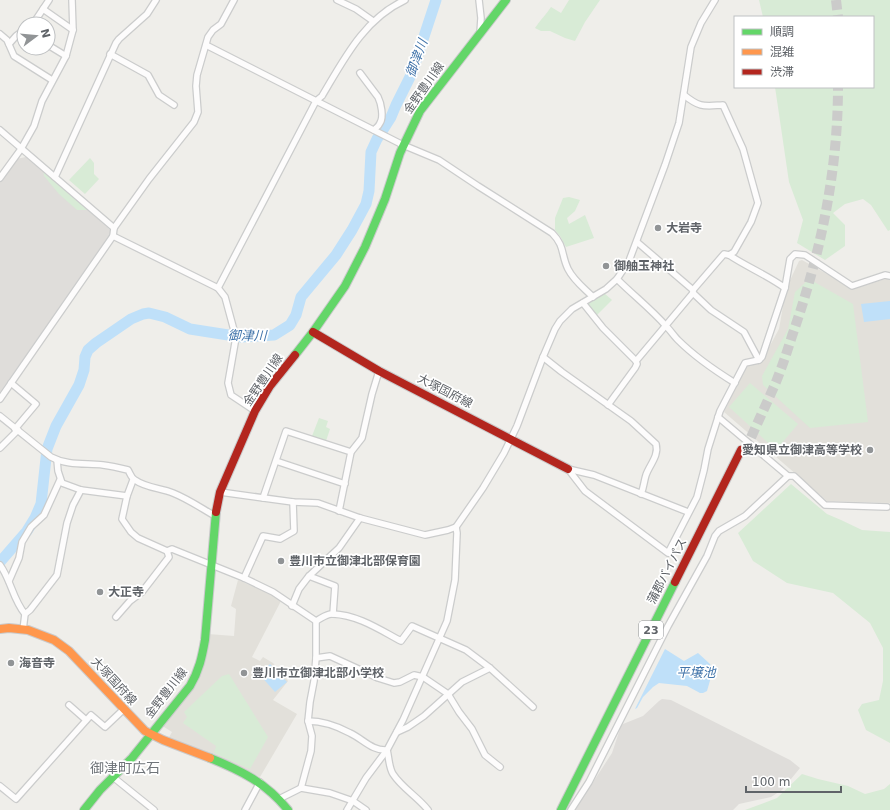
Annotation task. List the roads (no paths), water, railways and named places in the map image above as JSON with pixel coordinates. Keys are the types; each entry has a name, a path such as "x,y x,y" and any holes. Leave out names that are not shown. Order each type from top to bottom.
{"main road":[{"name":"金野豊川線","path":"84,810 132,758 190,686 199,670 205,640 215,516 220,492 255,411 270,386 313,332 345,286 365,247 385,199 403,145 420,110 506,0"},
{"name":"大塚国府線","path":"313,332 379,371 568,468"},
{"name":"蒲郡バイパス","path":"561,810 743,450 565,810"},
{"name":"大塚国府線","path":"0,629 23,630 47,637 62,645 150,734 229,766 260,782 279,799 288,810"}],"street":[{"path":"38,16 49,0"},
{"path":"0,178 21,149 34,126 39,107 66,56 73,30 72,0"},
{"path":"55,177 110,54 119,39 147,14 156,0"},
{"path":"0,399 113,236 114,228 149,179 194,122 198,112 196,75 208,37 213,30 222,24 234,0"},
{"path":"337,0 356,9 373,21"},
{"path":"218,288 316,101 322,96 350,49 373,21 385,11 405,0"},
{"path":"479,0 481,18 480,33"},
{"path":"220,492 293,502 318,503 360,518 425,535 456,527 483,488 510,439 531,392 543,357 555,329 572,309 606,289 617,279 629,261 679,123 691,47 701,23 715,0"},
{"path":"43,9 73,30"},
{"path":"0,34 10,44 14,56 52,80"},
{"path":"10,44 16,36"},
{"path":"206,46 403,145 439,160 552,233 558,239 567,268 575,281 593,297"},
{"path":"56,50 66,56"},
{"path":"110,54 148,75 159,95 174,105"},
{"path":"360,73 380,101 381,119 376,131"},
{"path":"608,405 635,368 637,364 636,360 666,326 724,254 728,255 734,252 751,222 758,203 743,149 723,105 700,106 684,95"},
{"path":"0,130 114,228"},
{"path":"113,236 218,288 225,297 235,334 235,343 228,383 231,395 255,411"},
{"path":"637,242 711,310 744,332 759,360"},
{"path":"568,468 585,491 668,553 697,497 708,449 718,417 745,364 759,360 762,357 785,288 790,259 795,254 805,255 852,286 885,275 890,276"},
{"path":"728,255 752,270 772,279 785,288"},
{"path":"617,279 678,339 712,369 735,383"},
{"path":"583,303 603,328 636,360"},
{"path":"543,357 630,421 656,444 656,454 645,476 641,494"},
{"path":"339,511 351,452 362,438 379,371"},
{"path":"0,448 36,404 11,383"},
{"path":"0,416 57,460 69,464 103,465 128,470 133,480 149,487 184,498 215,516"},
{"path":"718,417 788,476 794,476 825,505 887,507"},
{"path":"263,498 286,431 351,452"},
{"path":"9,581 19,558 22,542 31,527 44,515 60,480 57,460"},
{"path":"276,461 345,484"},
{"path":"568,468 594,475 688,512"},
{"path":"571,810 589,782 668,626 707,556 715,536 719,531 745,516 788,476"},
{"path":"60,480 62,483 81,490 127,496"},
{"path":"133,480 127,496 122,519 131,532 138,538 167,551 172,549 244,578 283,598 292,606 308,614 316,621 316,658 308,721 312,736 311,752 301,788"},
{"path":"23,630 25,614 30,610 57,575 67,523 73,505 81,490"},
{"path":"244,578 263,536 280,539 294,531 293,502"},
{"path":"292,606 299,589 309,576 339,548 360,518"},
{"path":"347,810 366,778 387,750 423,677 447,621 453,596 457,533 456,527"},
{"path":"116,617 130,601 142,592 169,556 167,551"},
{"path":"1,566 9,581 18,606 25,614"},
{"path":"309,576 335,586 333,614"},
{"path":"316,621 324,616 333,614 367,622 401,641 412,626 466,650 490,668 533,707"},
{"path":"316,658 330,656 378,678 394,683 400,682 414,675 423,677 448,694 472,729 485,755 500,767"},
{"path":"396,732 408,727 424,716 462,682 490,668"},
{"path":"69,705 86,720"},
{"path":"0,786 16,799 91,715 105,727 124,709"},
{"path":"308,721 318,721 334,725 351,733 378,750 387,750"},
{"path":"387,750 393,774 406,789 420,800 428,810"},
{"path":"113,777 154,810"},
{"path":"245,810 260,782"},
{"path":"279,799 301,788 330,793 353,801 366,810"}],"water":[{"path":"890,301 890,319 864,322 861,304"},
{"name":"平壌池","path":"665,649 684,661 698,653 710,664 713,670 707,691 700,693 687,686 659,683 643,697 635,709"},
{"path":"270,664 287,682 275,692 259,674"}],"waterway":[{"name":"御津川","path":"0,562 27,531 35,518 41,504 47,449 56,426 79,385 88,350 96,343 131,319 149,313 165,317 190,329 241,337 274,335 290,325 296,315 301,297 336,255 366,204 369,191 371,152 377,139 391,117 412,73 436,0"}],"tunnel":[{"path":"836,0 838,16"},
{"path":"745,451 780,371 802,306 819,244 826,213 835,151 838,88"}],"place":[{"name":"大岩寺","path":"658,228"},
{"name":"御舳玉神社","path":"606,266"},
{"name":"愛知県立御津高等学校","path":"870,450"},
{"name":"豊川市立御津北部保育園","path":"281,561"},
{"name":"大正寺","path":"100,592"},
{"name":"海音寺","path":"11,663"},
{"name":"豊川市立御津北部小学校","path":"244,673"}],"district":[{"name":"御津町広石","path":"125,768"}]}
